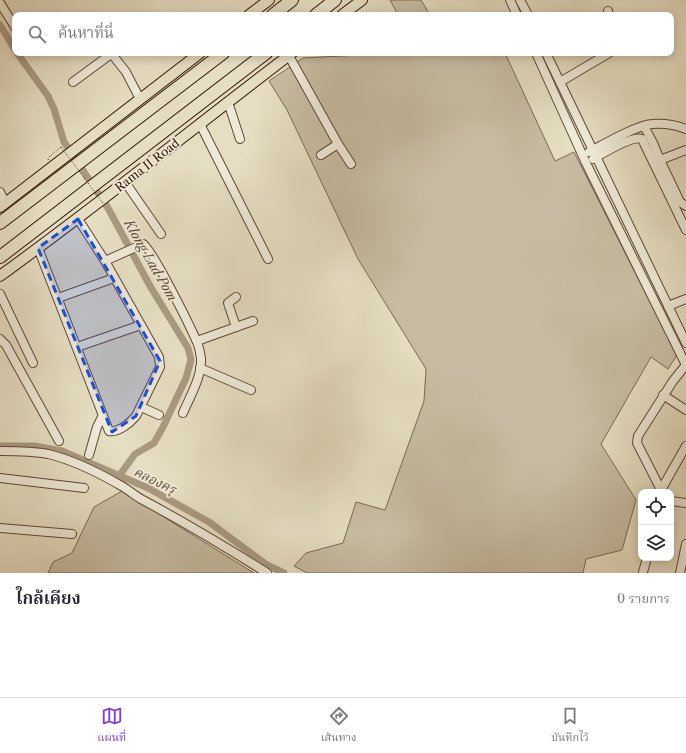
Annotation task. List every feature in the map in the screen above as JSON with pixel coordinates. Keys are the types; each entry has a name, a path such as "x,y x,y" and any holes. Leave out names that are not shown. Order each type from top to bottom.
{"highway":[{"path":"276,12 292,0"},
{"path":"320,12 335,0"},
{"path":"0,223 219,56"},
{"name":"Rama II Road","path":"0,256 262,56"},
{"path":"0,219 68,171"}],"main road":[{"path":"253,12 269,0"},
{"path":"346,12 362,0"},
{"path":"3,205 196,56"},
{"name":"Rama II Road","path":"0,276 78,219 288,56"}],"street":[{"path":"510,0 516,12"},
{"path":"520,0 526,12"},
{"path":"0,3 12,22"},
{"path":"73,82 107,56"},
{"path":"113,56 126,72 140,99"},
{"path":"292,56 338,144 351,164"},
{"path":"537,56 585,159 686,365 663,396 637,440 637,443 660,489"},
{"path":"547,56 686,343"},
{"path":"560,82 604,56"},
{"path":"228,102 240,139"},
{"path":"200,124 268,258"},
{"path":"585,159 644,126 661,124 680,126 686,129"},
{"path":"644,126 680,202 686,206"},
{"path":"594,154 635,138 640,138 683,218 686,230"},
{"path":"321,156 338,144"},
{"path":"660,160 686,150"},
{"path":"125,182 161,234"},
{"path":"0,192 3,205"},
{"path":"38,248 109,431 112,432 131,422 136,416 160,367 159,357 105,262 78,219"},
{"path":"105,262 136,246 142,244 145,245 197,341 201,358 200,368 183,413"},
{"path":"58,298 114,278"},
{"path":"0,294 33,363"},
{"path":"236,297 228,303 236,327"},
{"path":"668,306 686,299"},
{"path":"197,341 253,321"},
{"path":"77,347 141,325"},
{"path":"0,339 6,345 59,441"},
{"path":"200,368 250,390"},
{"path":"663,396 686,410"},
{"path":"141,407 159,415"},
{"path":"89,455 97,427 103,415"},
{"path":"662,489 686,446"},
{"path":"0,451 36,452 49,454 86,468 119,484 267,573"},
{"path":"0,478 84,488"},
{"path":"674,501 686,503"},
{"path":"0,528 72,534"},
{"path":"680,573 686,544"},
{"path":"643,572 645,561"}],"path":[{"path":"61,147 103,203"}],"highlighted area":[{"path":"78,219 160,361 136,416 112,432 38,248"}],"shaded area":[{"path":"390,0 421,0 428,12 396,12"},
{"path":"342,56 506,56 555,161 574,152 677,355 668,369 651,357 601,444 636,500 622,550 586,559 583,573 307,573 294,566 306,553 343,543 356,502 385,510 424,401 426,369 358,259 287,110 269,81 303,58"},
{"path":"122,491 254,573 48,573 53,562 72,553 94,507"}],"waterway":[{"name":"Klong Lad Pom","path":"0,25 12,45"},
{"name":"Klong Lad Pom","path":"19,56 48,96 54,109 64,142 108,208 150,286 188,348 191,360 186,378 154,443 135,454 119,476"},
{"name":"คลองครุ","path":"0,446 34,446 62,451 148,488 209,522 267,565 284,573"}]}
